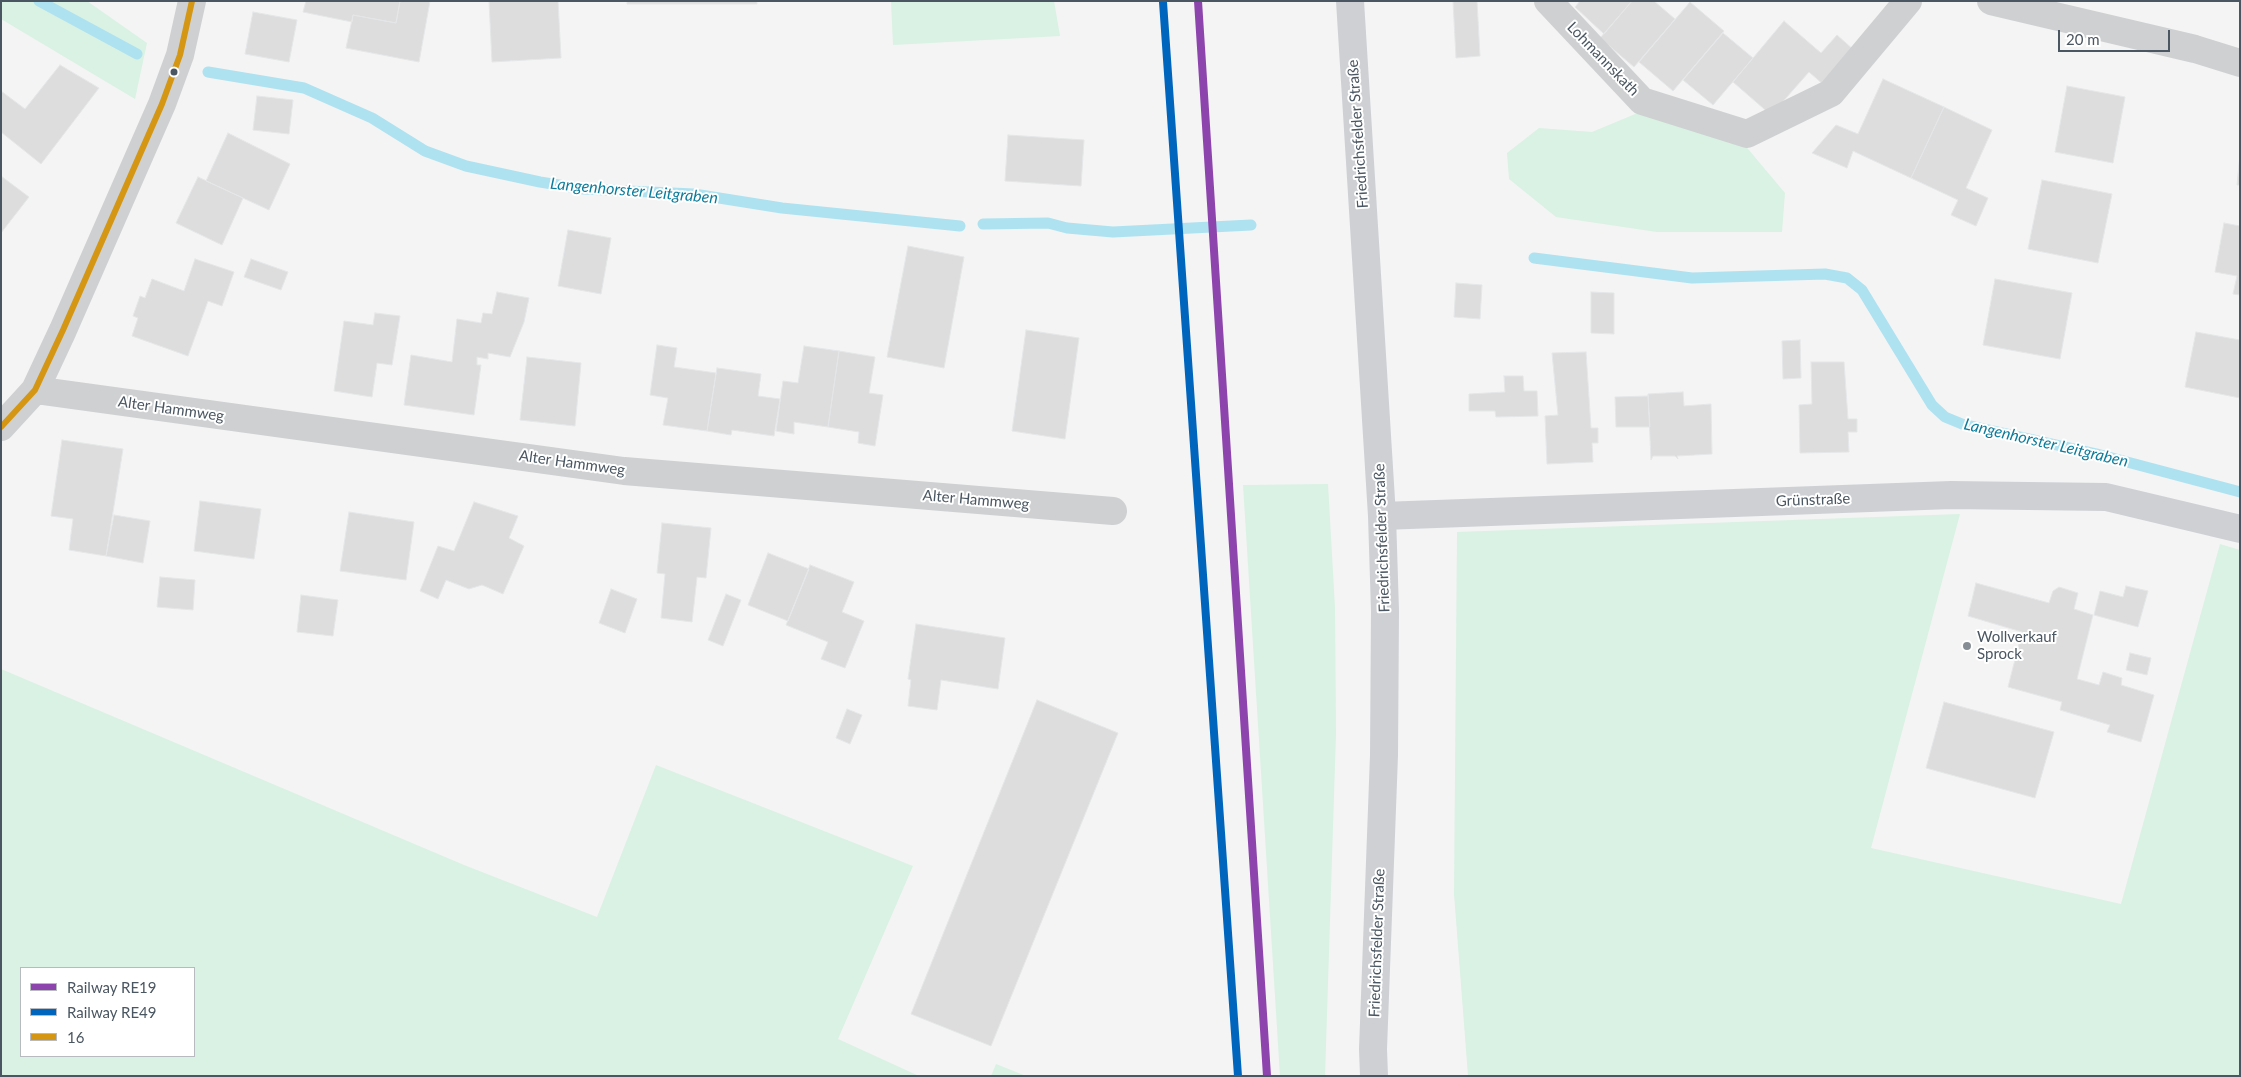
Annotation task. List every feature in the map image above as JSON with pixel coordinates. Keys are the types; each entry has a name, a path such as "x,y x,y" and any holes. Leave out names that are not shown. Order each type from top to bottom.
{"main road":[{"name":"Friedrichsfelder Straße","path":"1350,1 1382,516 1385,611 1384,755 1373,1049 1374,1076"},
{"name":"Grünstraße","path":"1382,516 1960,495 2106,498 2240,529"}],"street":[{"path":"1,427 35,390 162,104 180,55 192,1"},
{"name":"Lohmannskath","path":"1548,1 1642,101 1747,134 1831,93 1908,1"},
{"path":"1991,1 2195,49 2240,63"},
{"name":"Alter Hammweg","path":"35,390 624,470 1113,511"}],"green space":[{"path":"1,1 87,1 147,43 135,99 1,19"},
{"path":"891,1 1054,1 1060,36 893,45"},
{"path":"1640,112 1743,143 1785,193 1782,232 1657,232 1556,217 1509,179 1507,153 1539,128 1592,132"},
{"path":"1328,484 1335,608 1336,733 1325,1076 1280,1076 1243,485"},
{"path":"1960,514 1871,848 2121,904 2220,544 2240,550 2240,1076 1468,1076 1454,894 1457,532"},
{"path":"1,669 464,865 597,917 656,765 913,866 838,1039 919,1076 1,1076"},
{"path":"996,1064 1026,1076 991,1076"}],"building":[{"path":"306,1 400,1 396,23 353,15 352,22 303,12"},
{"path":"400,1 430,1 419,62 346,48 353,15 396,23"},
{"path":"489,1 558,1 561,58 492,62"},
{"path":"627,1 757,1 757,4 627,4"},
{"path":"1453,1 1477,1 1480,56 1456,58"},
{"path":"1580,1 1632,1 1604,34 1575,7"},
{"path":"1632,1 1654,1 1675,19 1634,67 1600,38"},
{"path":"1690,2 1724,31 1673,91 1639,62"},
{"path":"253,12 297,20 289,62 245,54"},
{"path":"1784,21 1821,53 1837,35 1855,51 1825,86 1809,72 1771,115 1733,82"},
{"path":"1723,33 1753,58 1713,105 1683,80"},
{"path":"60,65 99,88 41,164 1,132 1,91 25,109"},
{"path":"1883,79 1944,107 1911,178 1853,151 1847,168 1812,153 1836,125 1858,134"},
{"path":"2067,86 2125,97 2113,163 2055,152"},
{"path":"257,96 293,100 289,134 253,130"},
{"path":"1944,107 1992,130 1966,188 1988,198 1976,226 1951,215 1958,200 1911,178"},
{"path":"228,133 290,164 269,210 206,181"},
{"path":"1008,135 1084,140 1081,186 1005,181"},
{"path":"2240,154 2240,185 2237,185"},
{"path":"1,176 29,197 1,233"},
{"path":"198,177 243,198 222,245 176,223"},
{"path":"2042,180 2112,194 2098,263 2028,249"},
{"path":"2224,223 2240,226 2240,295 2233,294 2237,276 2215,272"},
{"path":"568,230 611,238 601,294 558,286"},
{"path":"908,246 964,257 944,368 887,357"},
{"path":"195,259 234,272 222,306 208,301 188,356 132,336 138,318 133,316 140,296 145,298 152,279 184,291"},
{"path":"251,259 288,272 281,290 244,277"},
{"path":"1995,279 2072,293 2060,359 1983,345"},
{"path":"1456,283 1482,285 1480,319 1454,317"},
{"path":"497,292 529,298 524,322 510,357 488,353 488,359 477,357 477,365 481,365 474,415 404,405 411,355 452,362 457,319 481,323 483,313 492,314"},
{"path":"1591,292 1614,293 1614,334 1591,333"},
{"path":"375,313 400,316 392,365 377,363 372,397 334,391 344,321 373,325"},
{"path":"1026,330 1079,338 1065,439 1012,431"},
{"path":"2196,332 2240,340 2240,398 2185,387"},
{"path":"1800,340 1801,378 1783,379 1782,341"},
{"path":"657,345 677,348 674,367 716,373 707,431 663,425 668,398 650,395"},
{"path":"804,346 839,351 828,427 794,422 794,434 776,431 783,381 798,383"},
{"path":"839,351 875,357 869,393 883,395 875,446 858,443 859,432 828,427"},
{"path":"1586,352 1591,428 1598,428 1598,443 1592,443 1593,462 1547,464 1545,416 1558,415 1552,353"},
{"path":"527,357 581,363 575,426 520,420"},
{"path":"1811,362 1844,362 1848,419 1857,419 1857,432 1848,432 1849,452 1800,453 1799,405 1812,404"},
{"path":"717,368 761,374 758,396 780,399 774,436 732,430 731,435 707,431"},
{"path":"1504,376 1523,376 1524,391 1537,391 1538,416 1496,417 1495,411 1469,411 1469,394 1505,392"},
{"path":"1683,392 1684,406 1711,404 1712,454 1677,456 1678,459 1675,456 1653,456 1651,460 1648,394"},
{"path":"1648,396 1650,427 1616,427 1615,397"},
{"path":"62,440 123,449 106,556 69,550 73,519 51,516"},
{"path":"200,501 261,509 254,559 194,551"},
{"path":"474,502 518,516 509,538 524,546 503,594 482,585 469,589 446,580 438,599 420,591 438,546 454,551"},
{"path":"349,512 414,522 406,580 340,571"},
{"path":"114,515 150,521 143,563 106,556"},
{"path":"662,523 711,528 706,578 697,577 692,622 661,618 665,574 657,573"},
{"path":"768,553 809,569 788,621 748,605"},
{"path":"810,565 854,582 842,612 864,621 845,668 821,659 828,642 786,625"},
{"path":"160,577 195,580 193,610 157,607"},
{"path":"1976,583 2049,603 2053,591 2059,587 2078,593 2074,609 2093,615 2077,679 2099,685 2103,672 2122,678 2121,685 2154,695 2141,742 2107,732 2110,725 2060,710 2062,702 2008,687 2022,632 1968,616"},
{"path":"2126,586 2148,591 2138,627 2094,615 2100,591 2123,597"},
{"path":"611,589 637,599 625,633 599,623"},
{"path":"726,594 741,600 723,646 708,640"},
{"path":"301,595 338,600 333,636 297,632"},
{"path":"916,624 1005,638 998,689 941,680 937,710 908,706 911,680 908,679"},
{"path":"2130,653 2151,658 2147,675 2126,670"},
{"path":"1037,700 1118,733 991,1046 911,1014"},
{"path":"1944,702 2054,732 2035,798 1926,768"},
{"path":"847,709 862,715 850,744 836,738"}],"waterway":[{"name":"Langenhorster Leitgraben","path":"39,1 137,54"},
{"name":"Langenhorster Leitgraben","path":"208,72 304,88 372,118 425,151 466,166 540,182 584,189 694,194 782,208 960,226"},
{"name":"Langenhorster Leitgraben","path":"983,224 1048,223 1067,228 1113,232 1251,225"},
{"name":"Langenhorster Leitgraben","path":"1534,258 1692,278 1825,274 1847,278 1862,290 1932,405 1945,417 1962,424 2097,454 2240,492"}],"rail line":[{"name":"RE19","path":"1198,1 1267,1076"},
{"name":"RE49","path":"1163,2 1238,1076"}],"transit line":[{"name":"16","path":"1,427 35,390 63,330 162,104 180,55 192,1"}],"place":[{"name":"Wollverkauf Sprock","path":"1967,646"}]}
